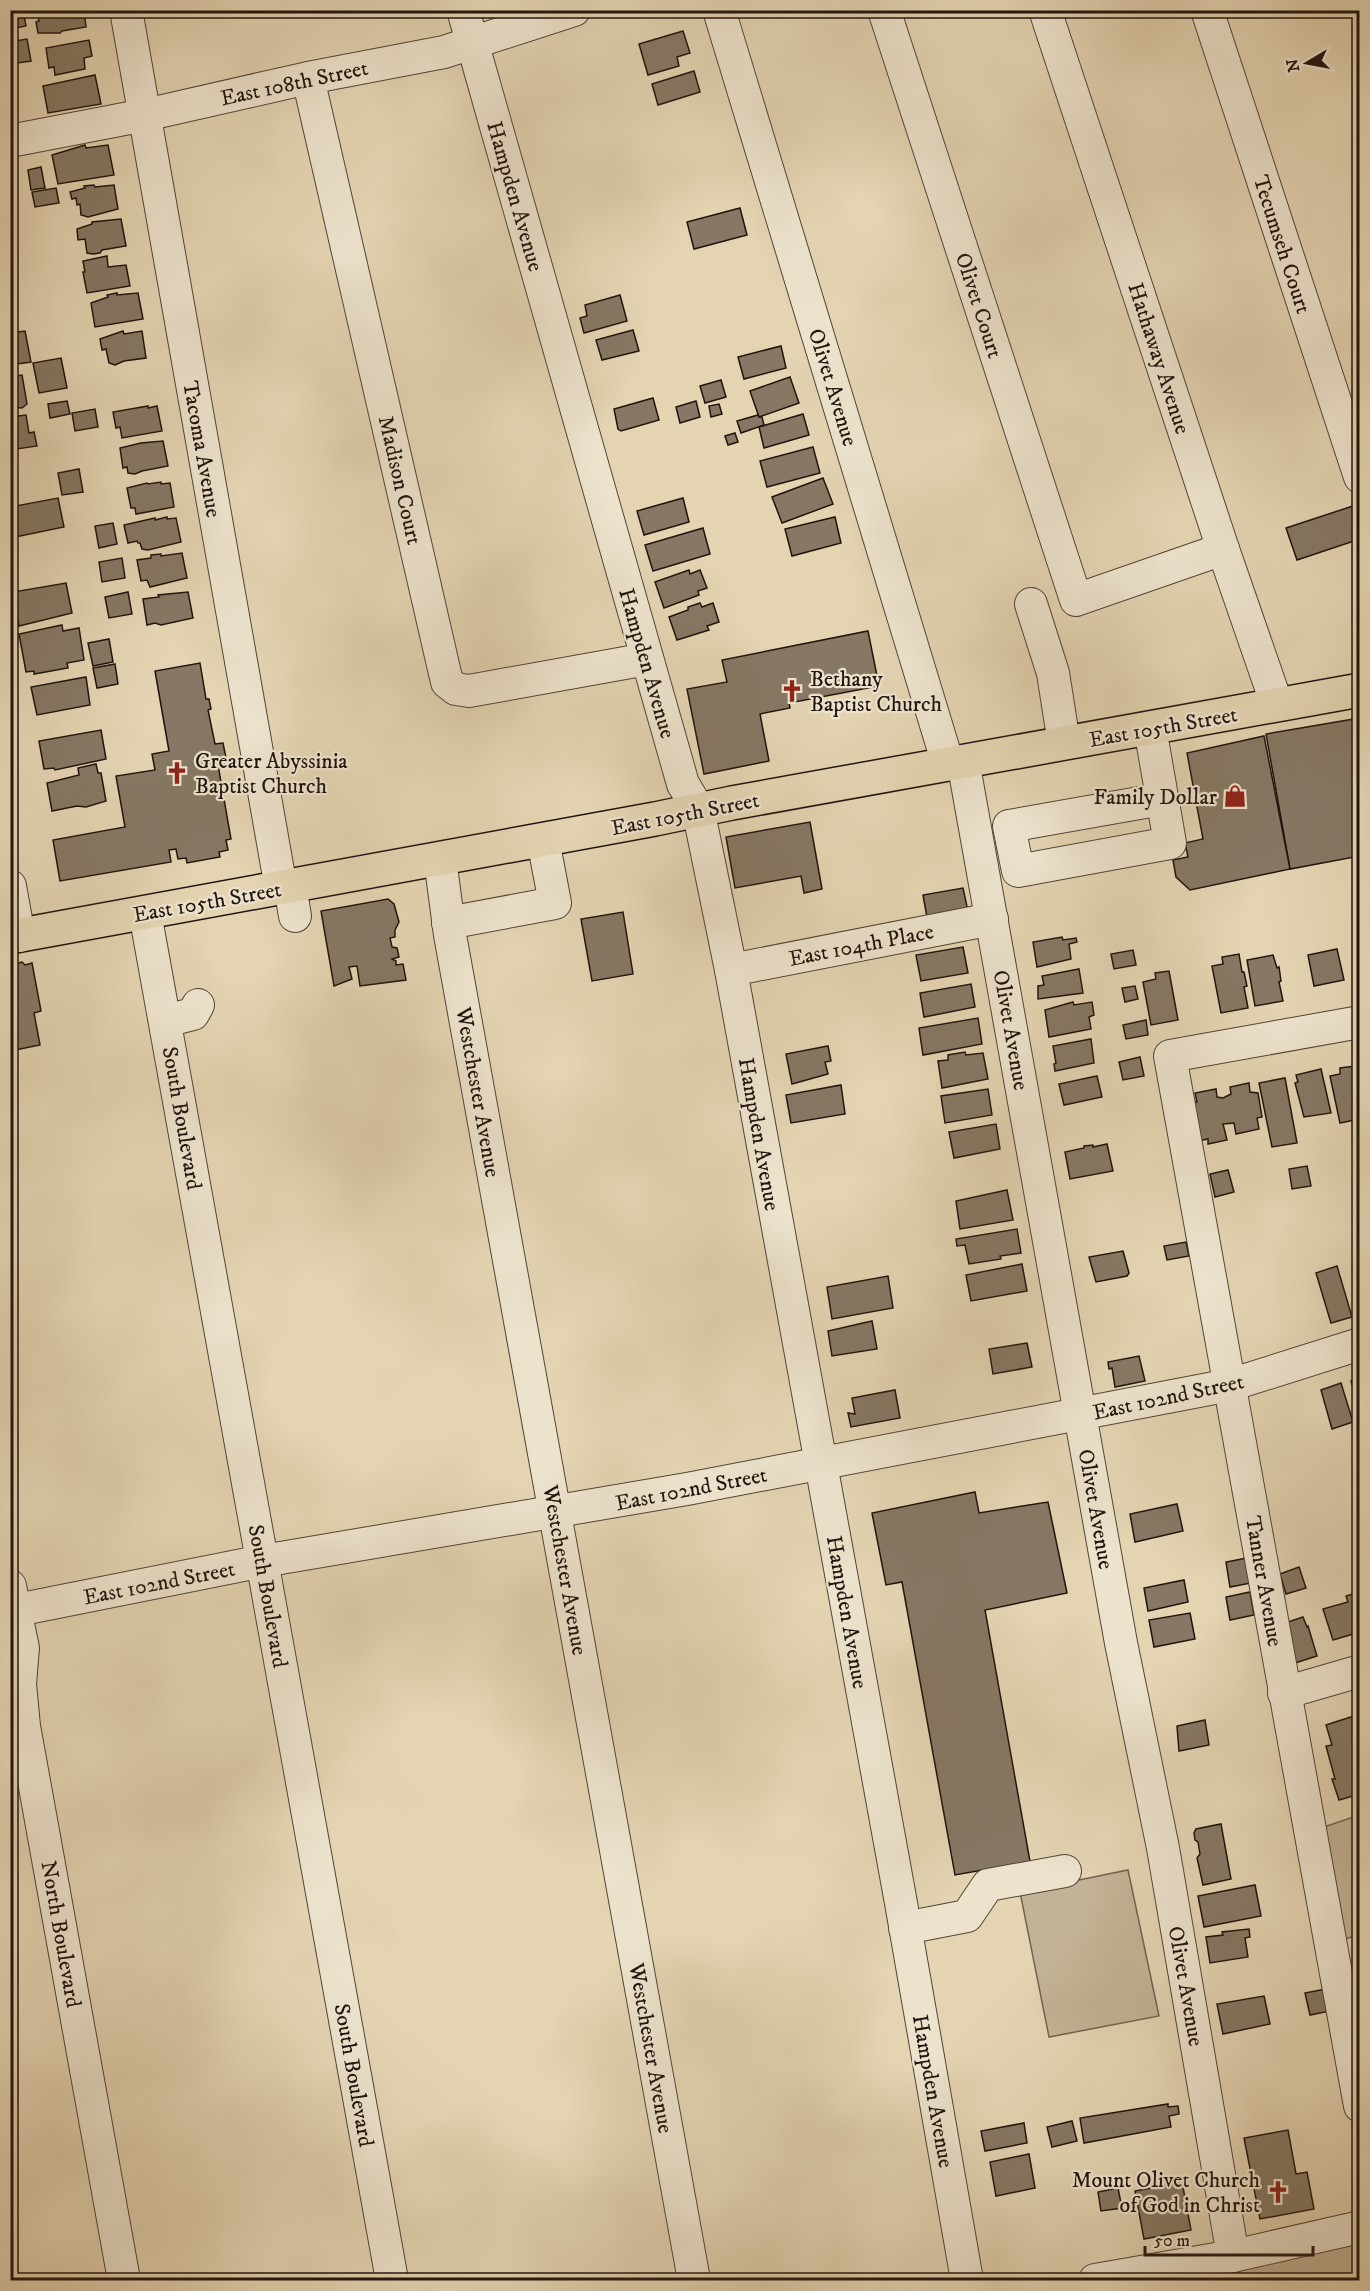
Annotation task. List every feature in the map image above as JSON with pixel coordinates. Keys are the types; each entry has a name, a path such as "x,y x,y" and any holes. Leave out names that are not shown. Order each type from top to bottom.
{"main road":[{"name":"East 105th Street","path":"15,936 145,913 289,897 440,859 698,809 1359,690"}],"street":[{"name":"Tacoma Avenue","path":"126,10 289,897"},
{"name":"Hampden Avenue","path":"463,10 683,784 698,809 731,970 967,2280"},
{"name":"East 108th Street","path":"10,141 145,115 308,78 444,52 574,10"},
{"name":"Olivet Avenue","path":"719,10 956,763 981,857 1119,1631 1163,1848 1233,2256"},
{"name":"Olivet Court","path":"884,10 1076,600 1223,549"},
{"name":"Hathaway Avenue","path":"1045,10 1223,549 1277,705"},
{"name":"Tecumseh Court","path":"1207,10 1359,477"},
{"name":"Madison Court","path":"308,78 447,682 456,689 470,691 647,659"},
{"path":"1030,604 1053,673 1064,743"},
{"path":"1150,728 1170,843 1017,871 1009,826 1162,799"},
{"path":"448,923 555,903 543,840"},
{"path":"981,857 1014,851"},
{"name":"Westchester Avenue","path":"440,859 448,923 694,2280"},
{"path":"10,886 15,936"},
{"name":"South Boulevard","path":"145,913 392,2280"},
{"name":"East 104th Place","path":"731,970 992,919"},
{"path":"165,1021 189,1016 196,1012 198,1005"},
{"name":"Tanner Avenue","path":"1359,1022 1170,1056 1284,1693 1347,1957 1359,2106"},
{"name":"East 102nd Street","path":"14,1598 263,1562 556,1513 1230,1385 1359,1344"},
{"name":"North Boulevard","path":"14,1598 23,1648 20,1684 24,1726 124,2280"},
{"path":"1284,1693 1359,1671"},
{"path":"905,1928 967,1916 988,1885 1065,1871"},
{"path":"1098,2280 1233,2256 1359,2227"}],"shaded area":[{"path":"1359,1815 1359,1935 1341,1940 1321,1828"},
{"path":"1128,1870 1159,2016 1049,2037 1020,1892"},
{"path":"1359,2227 1359,2280 1237,2280 1233,2256"}],"building":[{"path":"10,10 23,10 26,26 10,29"},
{"path":"36,10 84,10 86,27 60,33 38,33 36,22 39,21"},
{"path":"683,31 690,53 677,57 679,66 648,75 639,44"},
{"path":"27,39 31,61 10,64 10,42"},
{"path":"89,40 92,56 84,58 85,69 55,75 54,67 49,68 46,48"},
{"path":"694,71 700,92 658,105 652,84"},
{"path":"95,75 101,104 48,113 43,86"},
{"path":"85,145 86,148 108,145 114,175 58,184 52,155"},
{"path":"41,167 45,188 31,190 28,170"},
{"path":"94,185 95,187 114,185 118,209 88,217 81,215 80,204 77,205 76,198 72,199 70,192 85,188 84,186"},
{"path":"56,188 59,203 35,207 32,192"},
{"path":"740,208 747,235 694,249 687,222"},
{"path":"121,219 126,246 102,250 100,253 87,253 85,239 78,240 77,229 92,224 92,222"},
{"path":"107,256 108,267 126,265 130,286 87,293 83,261"},
{"path":"117,293 117,295 138,293 143,319 95,327 91,303"},
{"path":"620,295 627,321 584,333 580,318 587,316 585,305"},
{"path":"633,330 639,351 602,360 596,340"},
{"path":"25,331 31,362 10,365 10,333"},
{"path":"123,331 124,334 142,331 146,358 124,361 115,365 109,363 106,349 102,350 100,339"},
{"path":"781,346 786,368 744,379 738,357"},
{"path":"61,358 67,388 39,393 33,363"},
{"path":"22,375 27,404 22,408 10,407 10,377"},
{"path":"790,377 799,403 759,417 750,391"},
{"path":"721,380 726,397 705,403 700,386"},
{"path":"653,398 659,420 621,431 618,429 614,409"},
{"path":"67,401 70,414 50,418 48,404"},
{"path":"696,401 700,417 680,423 676,407"},
{"path":"719,404 722,414 711,417 709,406"},
{"path":"148,406 148,408 157,406 162,431 122,438 120,427 116,428 113,412"},
{"path":"95,409 98,427 75,431 72,413"},
{"path":"803,414 809,435 764,448 759,427"},
{"path":"26,415 29,433 34,432 37,446 10,450 10,417"},
{"path":"758,415 762,417 764,425 741,433 737,421"},
{"path":"735,433 738,442 728,445 725,436"},
{"path":"163,441 168,466 135,474 128,473 127,467 123,468 120,448"},
{"path":"813,447 820,473 767,487 760,461"},
{"path":"79,469 83,492 62,495 58,473"},
{"path":"823,478 833,504 782,523 772,497"},
{"path":"161,482 161,484 170,483 174,507 136,514 135,508 131,508 127,488"},
{"path":"58,498 64,527 10,538 10,507"},
{"path":"683,498 689,522 644,535 637,511"},
{"path":"1356,505 1360,517 1360,539 1297,560 1286,528"},
{"path":"167,517 167,519 176,518 181,542 148,550 142,549 137,541 128,543 124,525"},
{"path":"835,517 841,543 792,556 785,529"},
{"path":"113,523 117,544 99,548 95,526"},
{"path":"703,528 710,554 653,571 645,545"},
{"path":"182,553 187,578 150,587 147,580 141,581 137,560 151,558 151,555"},
{"path":"122,558 125,578 102,582 99,562"},
{"path":"689,570 690,574 700,570 707,588 698,591 699,595 664,608 655,582"},
{"path":"66,583 72,613 19,626 13,592"},
{"path":"128,592 132,614 109,618 105,597"},
{"path":"188,592 193,618 161,625 155,623 147,625 143,599"},
{"path":"700,603 702,607 713,603 719,622 707,626 709,630 677,640 669,617"},
{"path":"62,625 63,631 79,628 84,660 67,663 68,668 34,674 34,671 26,672 19,634"},
{"path":"868,631 879,686 789,703 790,708 760,714 769,761 704,774 687,689 727,682 722,660"},
{"path":"109,639 113,662 93,666 88,643"},
{"name":"Greater Abyssinia Baptist Church","path":"200,663 206,699 209,699 211,709 208,710 215,744 223,743 227,763 218,765 231,839 226,840 228,850 219,852 220,857 187,863 186,858 178,859 176,849 169,850 171,862 60,881 53,840 125,827 116,776 155,770 152,754 169,751 155,671"},
{"path":"115,664 118,684 97,688 93,668"},
{"path":"86,677 90,705 37,715 31,687"},
{"path":"1360,718 1360,856 1290,869 1266,734"},
{"path":"101,730 106,759 55,770 54,768 44,769 39,741"},
{"name":"Family Dollar","path":"1264,736 1290,869 1190,890 1176,877 1173,860 1188,857 1185,843 1203,839 1187,753"},
{"path":"96,764 98,773 101,773 106,801 86,807 77,806 52,811 47,783 79,775 78,768"},
{"path":"810,822 822,889 804,893 801,876 735,888 726,837"},
{"path":"963,888 969,916 928,923 923,895"},
{"path":"388,899 394,904 399,922 395,930 395,937 390,938 392,947 397,948 399,957 392,959 396,961 396,965 403,964 406,980 360,986 357,966 349,967 352,979 334,986 321,911"},
{"path":"623,912 633,974 592,981 581,919"},
{"path":"1062,937 1063,940 1076,938 1077,942 1069,944 1071,959 1037,967 1033,942"},
{"path":"963,947 968,973 921,981 916,955"},
{"path":"1337,949 1344,980 1314,986 1308,955"},
{"path":"1133,950 1136,965 1114,969 1111,954"},
{"path":"1239,954 1247,986 1244,987 1248,1008 1221,1013 1212,966 1223,964 1222,957"},
{"path":"1273,955 1277,968 1279,967 1283,1001 1255,1006 1247,960"},
{"path":"22,962 25,965 32,963 41,1011 34,1013 40,1045 10,1051 12,1037 10,965 16,966"},
{"path":"1079,969 1083,993 1038,999 1038,986 1044,985 1042,976"},
{"path":"1169,971 1178,1020 1151,1025 1143,982 1156,979 1155,973"},
{"path":"971,984 975,1007 924,1017 920,993"},
{"path":"1135,986 1138,999 1125,1002 1122,988"},
{"path":"1073,1002 1074,1005 1092,1002 1094,1015 1089,1017 1091,1029 1049,1037 1045,1010"},
{"path":"978,1018 982,1044 923,1055 919,1028"},
{"path":"1146,1020 1148,1035 1126,1039 1123,1025"},
{"path":"1091,1039 1094,1063 1055,1071 1053,1046"},
{"path":"828,1046 831,1061 825,1062 828,1074 792,1084 786,1054"},
{"path":"965,1052 966,1055 983,1053 988,1079 942,1088 938,1061 948,1060 948,1055"},
{"path":"1140,1057 1144,1076 1123,1080 1119,1062"},
{"path":"1355,1066 1360,1086 1360,1119 1340,1123 1330,1076 1340,1074 1340,1068"},
{"path":"1321,1069 1331,1113 1304,1117 1295,1083 1298,1082 1296,1075"},
{"path":"1097,1076 1102,1097 1064,1105 1059,1084"},
{"path":"1285,1078 1297,1143 1272,1147 1259,1083"},
{"path":"1249,1083 1250,1092 1258,1093 1262,1117 1257,1118 1259,1129 1236,1134 1234,1123 1223,1124 1227,1140 1208,1144 1208,1139 1197,1141 1193,1101 1197,1102 1195,1093 1216,1089 1217,1097 1223,1098 1231,1094 1230,1087"},
{"path":"841,1085 845,1114 791,1123 786,1095"},
{"path":"988,1089 992,1115 945,1123 941,1096"},
{"path":"996,1124 1000,1149 954,1158 949,1132"},
{"path":"1107,1144 1113,1171 1070,1179 1065,1152 1084,1148 1084,1146"},
{"path":"1307,1166 1311,1186 1292,1189 1289,1169"},
{"path":"1228,1170 1234,1192 1215,1197 1210,1174"},
{"path":"1007,1190 1013,1220 960,1229 956,1201"},
{"path":"1017,1229 1021,1253 1000,1256 1001,1259 969,1264 965,1245 957,1246 956,1239"},
{"path":"1186,1242 1189,1256 1167,1260 1164,1246"},
{"path":"1123,1251 1129,1273 1127,1276 1096,1282 1089,1257"},
{"path":"1022,1264 1027,1291 971,1301 966,1275"},
{"path":"1337,1266 1352,1317 1331,1323 1316,1273"},
{"path":"888,1276 893,1308 832,1319 827,1287"},
{"path":"872,1321 877,1349 832,1356 828,1331"},
{"path":"1027,1343 1032,1367 993,1374 989,1349"},
{"path":"1139,1356 1145,1381 1115,1387 1112,1368 1109,1369 1108,1362"},
{"path":"1360,1378 1360,1413 1351,1381"},
{"path":"1341,1383 1353,1422 1332,1429 1321,1390"},
{"path":"895,1390 900,1418 851,1427 848,1413 855,1414 852,1398"},
{"path":"975,1492 979,1513 1048,1502 1067,1593 985,1610 1031,1867 994,1868 955,1875 902,1582 886,1585 872,1513"},
{"path":"1177,1504 1183,1531 1135,1542 1130,1514"},
{"path":"1247,1558 1251,1583 1230,1587 1226,1562"},
{"path":"1299,1567 1306,1588 1286,1594 1280,1574"},
{"path":"1184,1580 1188,1602 1148,1611 1144,1588"},
{"path":"1250,1592 1254,1615 1230,1620 1226,1597"},
{"path":"1360,1592 1360,1617 1356,1619 1360,1632 1333,1640 1323,1609 1348,1602 1346,1596"},
{"path":"1190,1613 1195,1639 1154,1647 1149,1620"},
{"path":"1303,1617 1317,1656 1295,1663 1285,1623"},
{"path":"1357,1715 1360,1723 1360,1771 1356,1772 1360,1783 1360,1794 1339,1800 1332,1779 1335,1779 1326,1746 1332,1745 1326,1725"},
{"path":"1205,1720 1209,1745 1179,1751 1177,1726"},
{"path":"1221,1824 1231,1879 1203,1885 1197,1858 1200,1854 1198,1842 1195,1840 1194,1833 1196,1829"},
{"path":"1255,1885 1261,1916 1204,1927 1198,1896"},
{"path":"1249,1929 1250,1937 1245,1938 1248,1957 1210,1963 1206,1937 1223,1935 1222,1932"},
{"path":"1326,1989 1330,2011 1310,2015 1305,1993"},
{"path":"1264,1996 1270,2024 1223,2034 1217,2004"},
{"path":"1168,2104 1168,2107 1178,2106 1179,2114 1169,2116 1171,2127 1084,2143 1080,2118"},
{"path":"1072,2121 1077,2141 1052,2147 1047,2127"},
{"path":"1024,2123 1027,2143 985,2151 981,2131"},
{"path":"1288,2130 1296,2174 1307,2172 1314,2209 1260,2219 1244,2138"},
{"path":"1029,2154 1035,2188 996,2196 990,2162"},
{"path":"1182,2182 1191,2230 1144,2239 1135,2191"},
{"path":"1118,2188 1122,2208 1101,2211 1098,2192"}],"place":[{"name":"Bethany Baptist Church","path":"792,691"},
{"name":"Greater Abyssinia Baptist Church","path":"177,773"},
{"name":"Family Dollar","path":"1235,796"},
{"name":"Mount Olivet Church of God in Christ","path":"1278,2192"}]}
